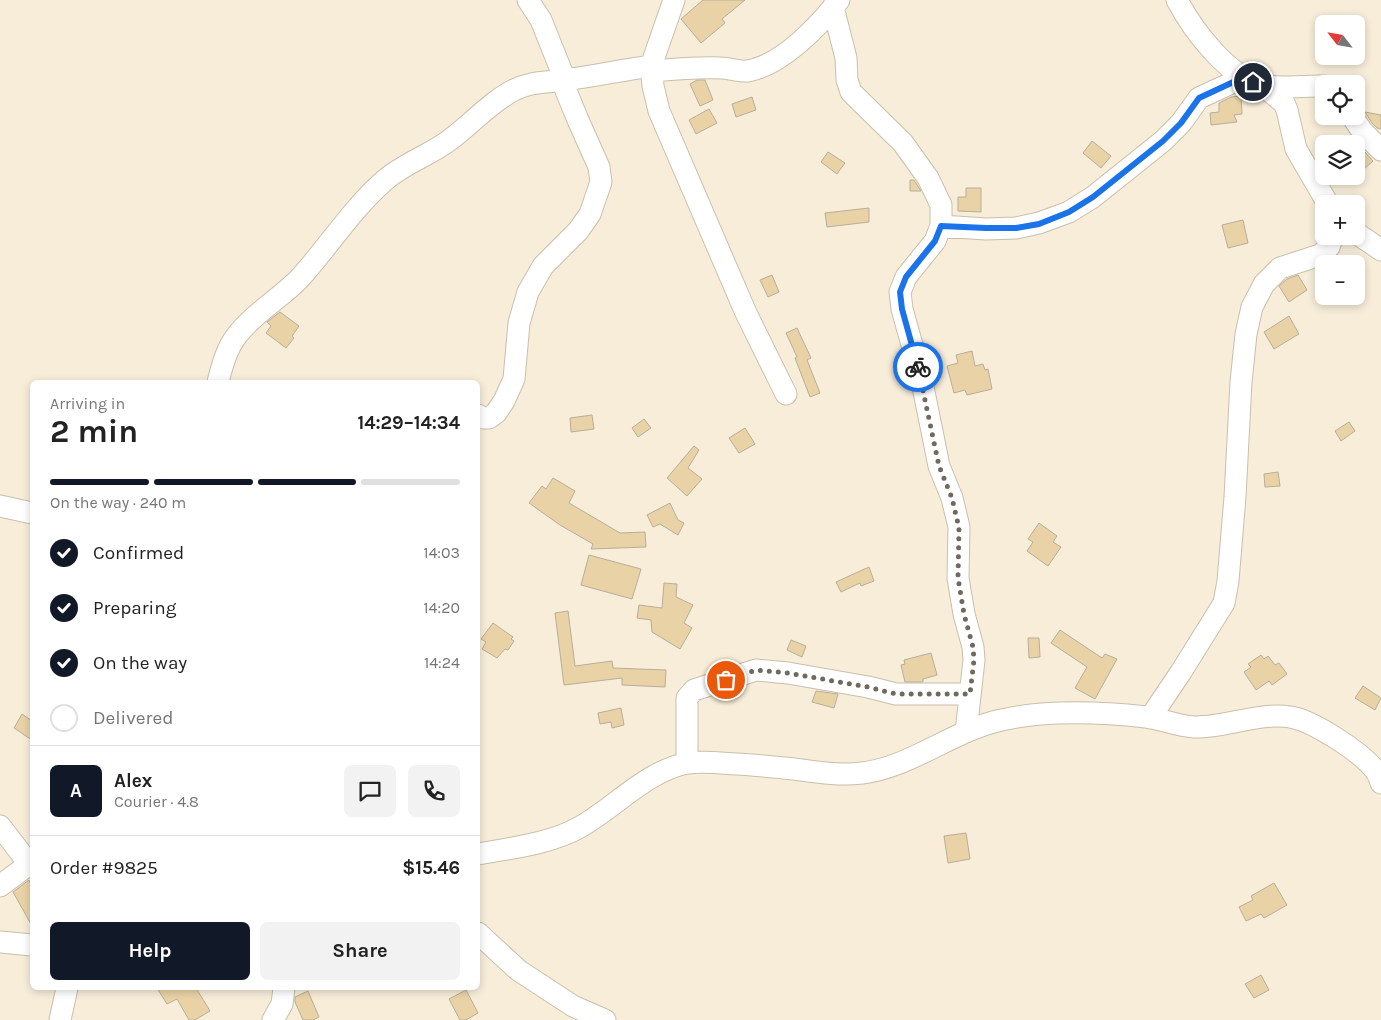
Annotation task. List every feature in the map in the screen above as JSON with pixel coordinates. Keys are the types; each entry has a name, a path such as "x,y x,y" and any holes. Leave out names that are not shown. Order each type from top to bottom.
{"street":[{"path":"480,416 489,418 496,413 514,379 520,323 528,292 543,266 578,230 590,214 601,182 599,167 578,120 541,20 528,0"},
{"path":"674,0 652,69 658,111 687,174 718,252 786,394"},
{"path":"1176,0 1188,20 1225,65 1242,78 1263,86 1284,103 1296,149 1323,195"},
{"path":"218,380 222,366 237,335 249,322 298,280 367,197 386,179 448,141 499,98 515,89 535,82 564,81 652,69 722,68 745,71 765,67 813,31 836,4"},
{"path":"836,4 846,58 847,80 851,92 903,144 928,178 941,205 941,226 935,241 906,277 900,292 902,309 921,377 939,466 952,498 959,528 958,578 964,614 973,647 974,660 966,732"},
{"path":"941,226 1016,228 1039,224 1069,212 1093,197 1163,141 1181,123 1199,98 1242,78"},
{"path":"1263,86 1315,86"},
{"path":"1358,125 1362,132 1381,150"},
{"path":"1365,240 1381,250"},
{"path":"1150,718 1224,603 1236,497 1241,382 1246,334 1252,307 1264,284 1280,268 1320,254 1330,245"},
{"path":"0,506 30,513"},
{"path":"687,764 687,698 694,690 756,670 788,673 868,687 896,694 970,694"},
{"path":"480,854 556,838 581,826 607,807 663,772 687,764 720,762 830,774 862,773 888,767 966,732 996,721 1034,715 1101,713 1150,718 1193,726 1211,726 1263,718 1289,717 1310,723 1351,750 1376,771 1381,783"},
{"path":"0,826 30,863"},
{"path":"0,886 30,865"},
{"path":"2,939 30,945"},
{"path":"480,940 518,970 573,1006 605,1020"},
{"path":"60,1020 67,990"},
{"path":"273,1020 282,1004 284,990"}],"building":[{"path":"703,0 745,0 722,19 725,23 701,43 681,19"},
{"path":"697,80 705,80 713,100 700,106 690,84"},
{"path":"1241,96 1242,114 1234,115 1237,122 1211,125 1210,113 1219,112 1219,103 1231,97"},
{"path":"752,97 756,110 736,117 732,104"},
{"path":"709,109 717,123 696,134 689,120"},
{"path":"1365,112 1381,115 1381,129 1372,123"},
{"path":"1092,141 1111,156 1101,168 1083,153"},
{"path":"828,152 845,163 837,174 821,162"},
{"path":"1365,152 1373,161 1365,168"},
{"path":"910,180 914,180 921,191 910,191"},
{"path":"966,188 981,188 981,212 958,211 958,197 966,197"},
{"path":"869,208 869,222 827,227 825,213"},
{"path":"1243,220 1248,243 1228,248 1222,225"},
{"path":"772,275 779,292 768,297 760,280"},
{"path":"1298,275 1307,290 1289,302 1279,286 1287,279"},
{"path":"280,312 299,326 292,336 294,338 286,348 266,333 271,326 267,322"},
{"path":"1289,316 1299,334 1274,349 1264,332"},
{"path":"797,328 811,358 807,360 820,393 810,397 795,358 797,357 786,333"},
{"path":"972,351 975,366 983,364 985,370 988,369 992,389 967,395 965,390 954,393 947,366 958,363 956,355"},
{"path":"592,415 594,429 571,432 570,418"},
{"path":"644,419 651,428 638,437 632,428"},
{"path":"1349,422 1355,431 1341,441 1335,431"},
{"path":"745,428 755,444 739,453 729,438"},
{"path":"694,446 699,450 688,468 702,479 687,496 667,478"},
{"path":"1278,472 1280,486 1265,487 1264,474"},
{"path":"553,478 575,491 569,503 620,533 645,532 646,547 591,549 593,544 560,525 529,503 542,486 546,489"},
{"path":"670,503 678,520 684,523 678,535 660,524 653,527 647,515"},
{"path":"1039,523 1057,536 1053,542 1061,547 1048,566 1027,551 1033,542 1028,539"},
{"path":"589,555 641,569 632,599 581,585"},
{"path":"869,567 874,581 861,586 860,583 841,592 836,582"},
{"path":"664,583 677,584 676,597 693,605 684,623 692,628 680,649 652,632 651,620 637,618 639,605 662,608"},
{"path":"568,611 575,666 612,661 613,668 666,670 665,687 622,685 622,678 564,685 555,613"},
{"path":"493,623 513,637 511,639 514,641 508,650 505,649 497,658 482,649 486,642 481,639"},
{"path":"1060,630 1102,658 1105,654 1117,659 1095,699 1075,688 1087,667 1051,643"},
{"path":"1028,638 1039,638 1040,657 1029,658"},
{"path":"791,640 806,646 802,657 787,650"},
{"path":"931,653 937,675 923,679 923,682 905,682 901,665 905,664 904,660"},
{"path":"1261,655 1264,659 1268,656 1275,665 1279,663 1287,674 1272,685 1269,681 1256,690 1244,672 1251,667 1248,664"},
{"path":"1363,686 1381,698 1375,710 1355,698"},
{"path":"816,691 838,694 834,708 812,702"},
{"path":"621,708 624,725 612,728 611,722 600,724 598,713"},
{"path":"22,714 30,720 30,739 14,728"},
{"path":"966,833 970,859 948,863 944,836"},
{"path":"29,880 30,922 13,892"},
{"path":"1274,883 1287,905 1264,918 1261,914 1246,921 1239,907 1253,900 1251,896"},
{"path":"1261,975 1269,990 1254,998 1245,984"},
{"path":"158,990 197,990 210,1011 195,1020 189,1020 177,999 167,1004"},
{"path":"466,990 478,1013 466,1020 460,1020 449,999"},
{"path":"308,991 319,1017 313,1020 303,1020 295,1002 295,997"}],"way so far":[{"path":"726,680 756,670 788,673 868,687 896,694 970,694 974,660 973,647 964,614 958,578 959,528 952,498 939,466 918,367"}],"route":[{"path":"918,367 902,309 900,292 906,277 935,241 941,226 1016,228 1039,224 1069,212 1093,197 1163,141 1181,123 1199,98 1242,78 1253,82"}]}
